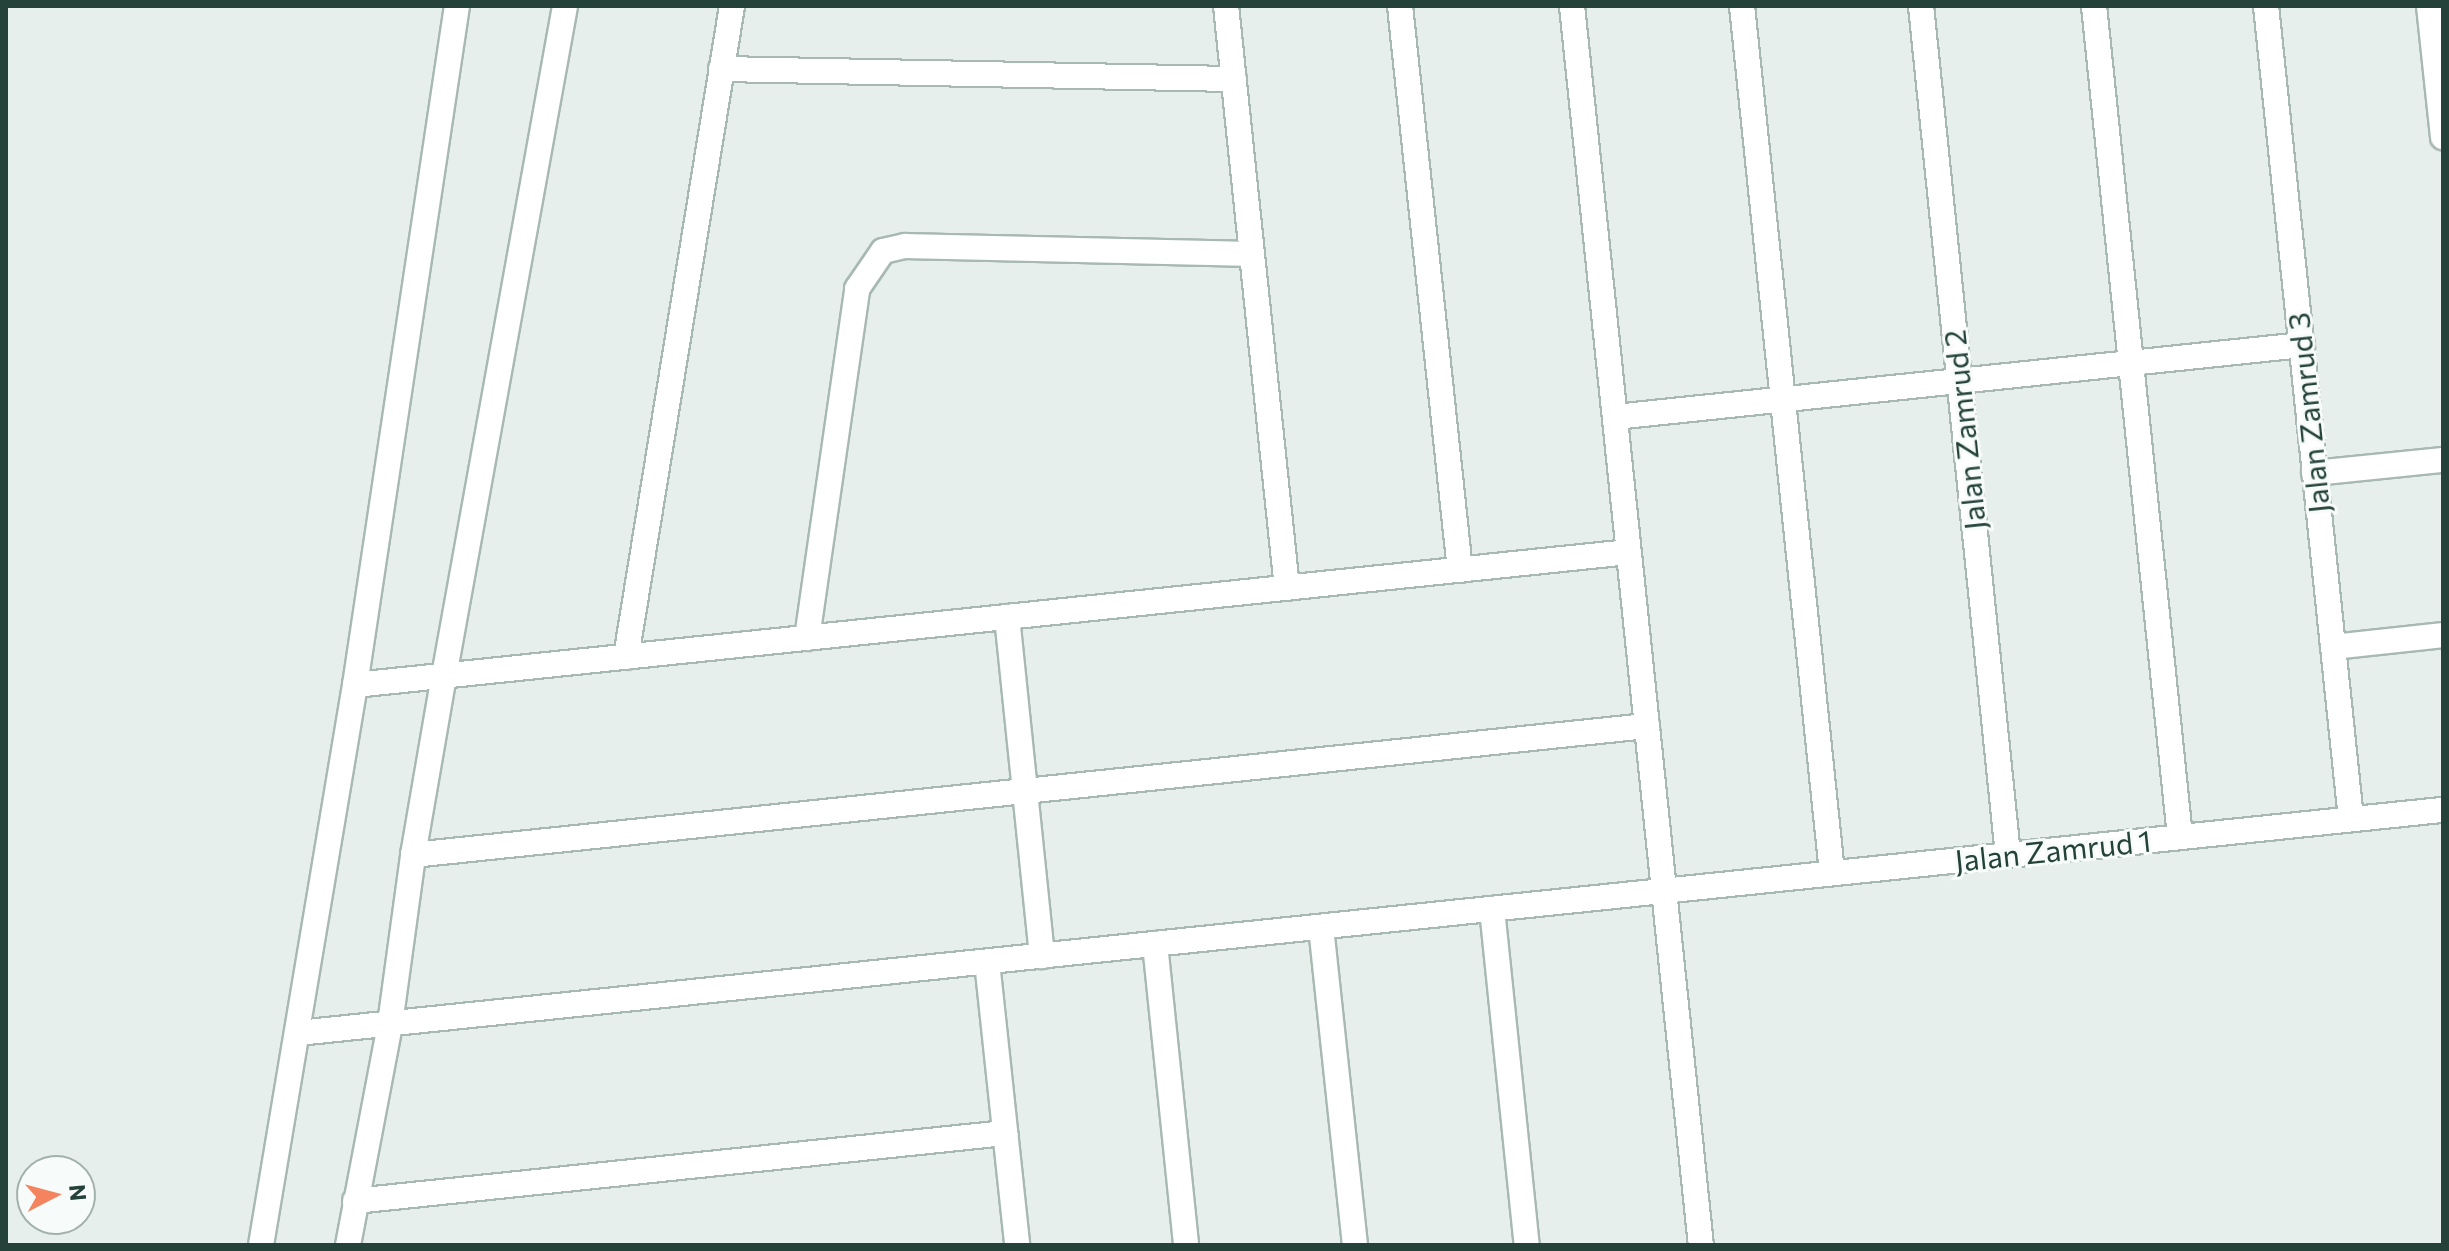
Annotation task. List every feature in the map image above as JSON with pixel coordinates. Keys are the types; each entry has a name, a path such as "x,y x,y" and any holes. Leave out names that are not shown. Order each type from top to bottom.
{"street":[{"path":"261,1245 355,685 457,6"},
{"path":"348,1245 390,1024 413,855 444,676 565,6"},
{"path":"626,657 732,6"},
{"path":"1226,6 1287,588"},
{"path":"1400,6 1460,570"},
{"path":"1572,6 1701,1245"},
{"path":"1742,6 1832,873"},
{"name":"Jalan Zamrud 2","path":"1921,6 2008,855"},
{"path":"2094,6 2180,837"},
{"name":"Jalan Zamrud 3","path":"2266,6 2351,819"},
{"path":"2429,6 2443,137"},
{"path":"721,69 1234,79"},
{"path":"807,638 857,289 883,251 905,246 1252,254"},
{"path":"1615,417 2302,345"},
{"path":"2314,473 2443,460"},
{"path":"355,685 1628,552"},
{"path":"1007,617 1042,956"},
{"path":"2333,647 2443,635"},
{"path":"413,855 1647,726"},
{"name":"Jalan Zamrud 1","path":"298,1033 2443,810"},
{"path":"1492,909 1527,1245"},
{"path":"1321,927 1355,1245"},
{"path":"1155,944 1186,1245"},
{"path":"987,962 1017,1245"},
{"path":"355,1201 1005,1133"}]}
